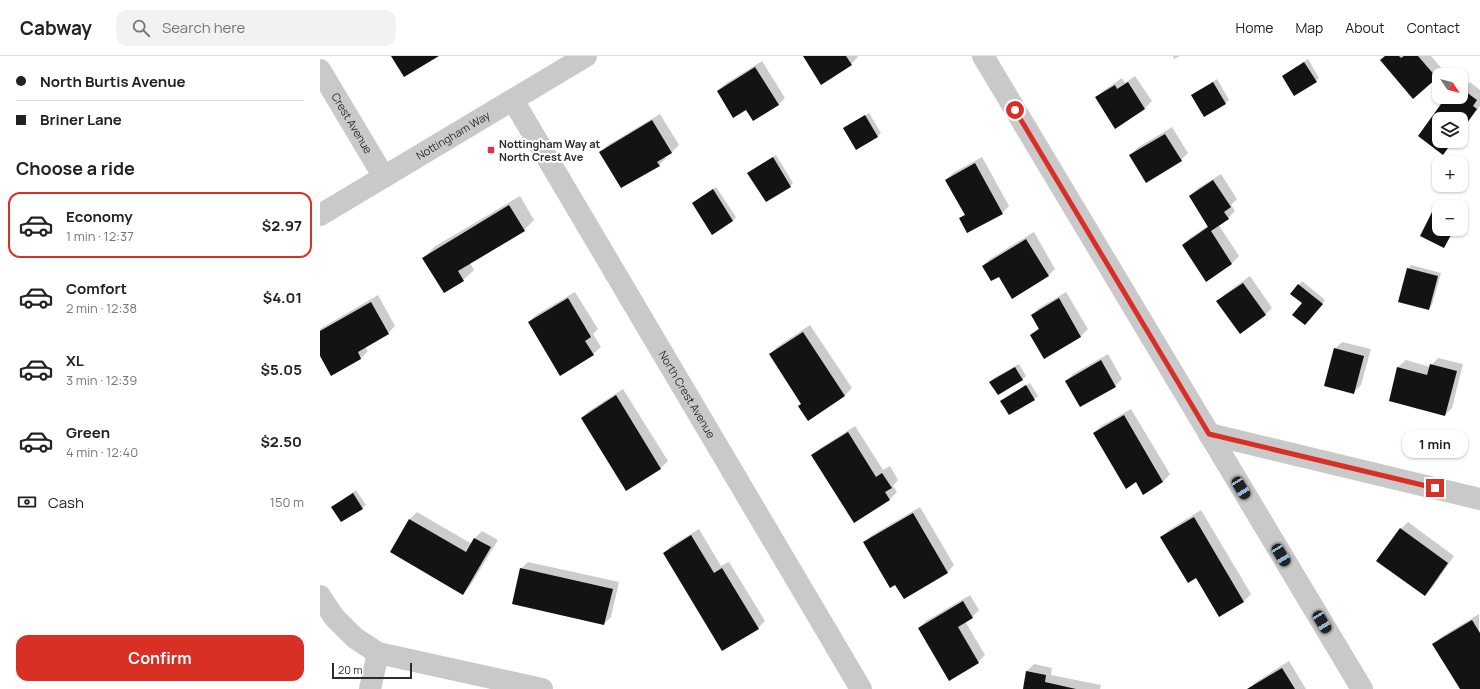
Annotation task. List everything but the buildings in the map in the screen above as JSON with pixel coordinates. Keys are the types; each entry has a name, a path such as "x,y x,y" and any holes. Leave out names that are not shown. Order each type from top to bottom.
{"street":[{"name":"Nottingham Way","path":"320,215 586,56"},
{"path":"983,56 1362,689"},
{"name":"Crest Avenue","path":"320,70 384,177"},
{"name":"North Crest Avenue","path":"513,100 861,689"},
{"path":"1209,434 1480,499"},
{"path":"320,596 334,617 355,638 378,653 542,689"},
{"path":"370,689 378,653"}],"place":[{"name":"Nottingham Way at North Crest Ave","path":"491,150"}],"route":[{"path":"1015,110 1209,434 1435,488"}]}
